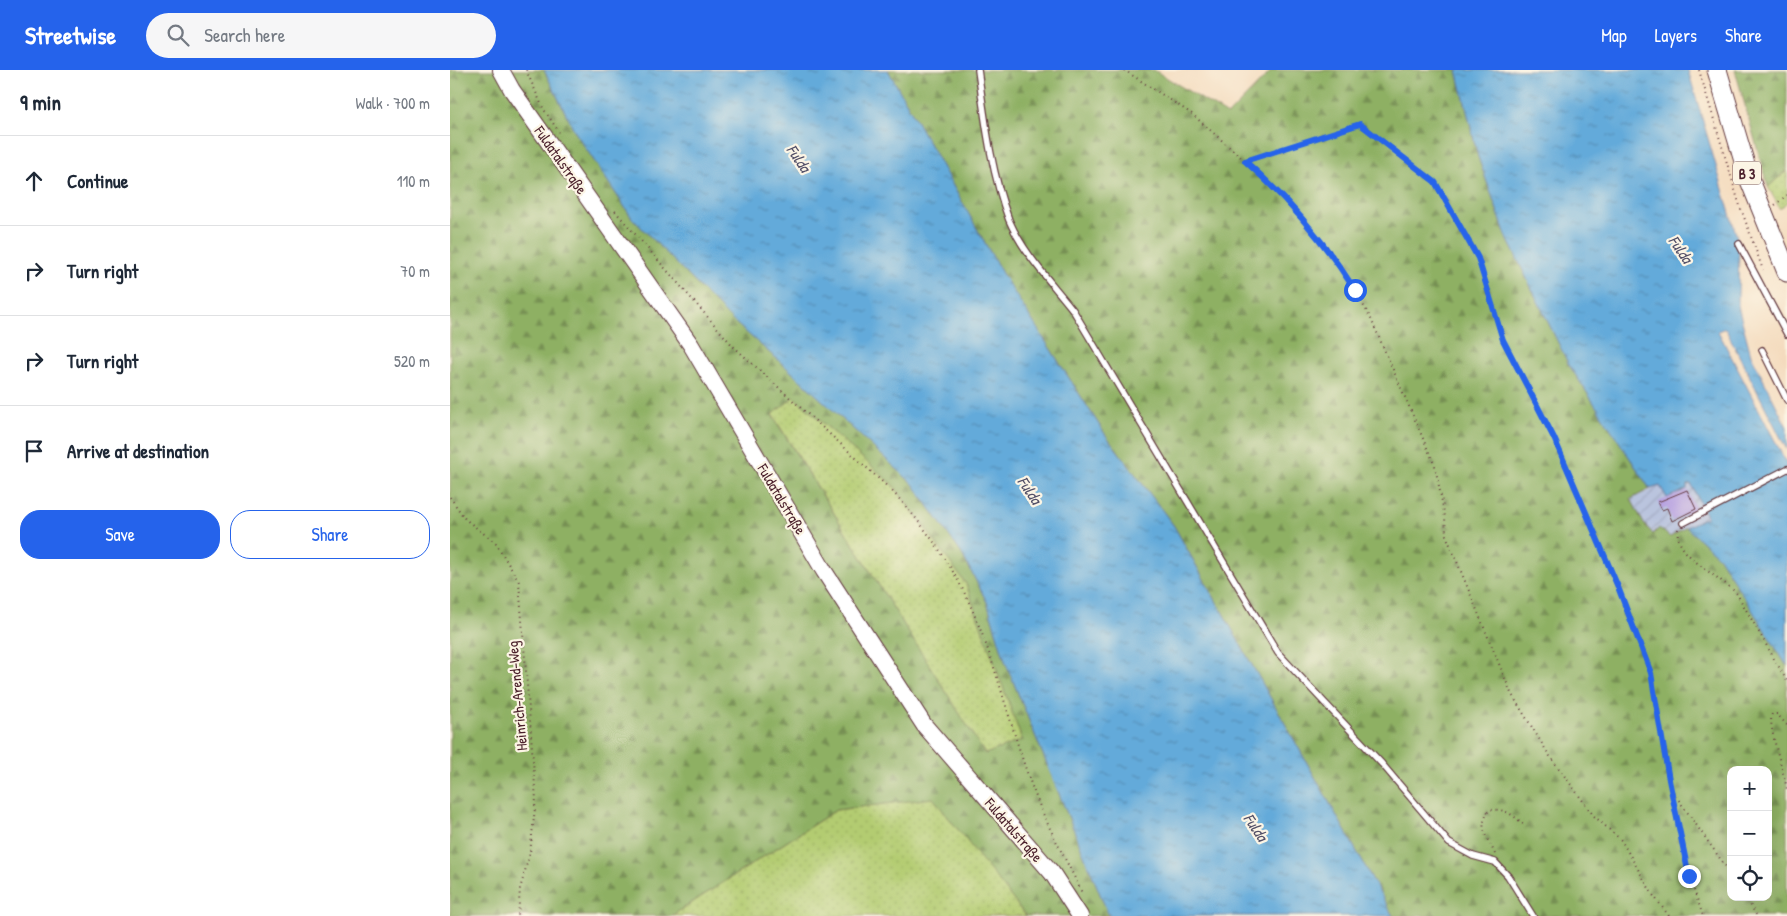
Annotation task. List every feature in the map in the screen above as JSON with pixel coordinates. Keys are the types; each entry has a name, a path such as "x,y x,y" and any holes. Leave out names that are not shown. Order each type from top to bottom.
{"main road":[{"name":"Fuldatalstraße","path":"500,70 512,90 691,345 824,571 924,726 1052,873 1080,916"},
{"name":"B 3","path":"1717,70 1749,178 1787,272"}],"lane":[{"path":"978,70 990,150 1010,220 1033,260 1073,310 1278,653 1382,764 1449,843 1473,856 1495,862 1508,876 1533,916"},
{"path":"1739,244 1787,334"},
{"path":"1762,350 1787,400"},
{"path":"1683,523 1787,469"}],"path":[{"path":"526,70 543,108 560,132"},
{"path":"1124,70 1192,114 1245,161 1300,215 1329,249 1355,290 1402,389 1435,466 1445,517 1446,535 1511,694 1549,755 1594,816 1622,840 1653,895 1670,916"},
{"path":"1699,70 1739,202 1765,273"},
{"path":"1245,161 1360,124 1435,182 1478,258 1503,340 1554,438 1618,587 1651,673 1671,790 1689,876 1703,916"},
{"path":"610,205 733,346 889,488 906,506 945,559 973,611 1036,797 1085,899"},
{"name":"Heinrich-Arend-Weg","path":"450,498 465,519 496,543 519,582 536,799 530,853 520,889 518,916"},
{"path":"1683,523 1678,530 1678,540 1686,552 1727,583 1737,594 1787,681"},
{"path":"1787,725 1777,714 1772,714 1770,718 1787,790"},
{"path":"1671,790 1727,868"},
{"path":"1495,862 1496,854 1482,828 1483,819 1489,810 1500,809 1512,814 1523,824"},
{"path":"1748,901 1757,916"}],"shaded area":[{"path":"1691,484 1708,517 1670,537 1653,534 1644,524 1631,499 1660,485 1667,497"}],"green space":[{"path":"450,70 544,70 575,132 632,218 732,320 913,484 962,554 987,602 1006,664 1109,916 1026,916 933,798 836,810 671,916 450,916","holes":["794,397 895,487 966,584 1022,740 985,754 772,415"]},
{"path":"888,70 1154,70 1228,115 1272,70 1457,70 1478,157 1507,238 1569,365 1650,489 1631,499 1644,524 1653,534 1659,528 1670,537 1686,527 1719,557 1787,666 1787,916 1393,916 1174,526 1105,434 1003,275"},
{"path":"1735,70 1787,70 1787,170 1768,187"},
{"path":"1787,170 1787,202 1780,209 1768,187"},
{"path":"794,396 895,487 966,584 1023,740 985,755 772,414"},
{"path":"934,797 1026,916 671,916 836,810"}],"water":[{"name":"Fulda","path":"544,70 888,70 1003,275 1105,434 1174,526 1393,916 1109,916 1006,664 987,602 962,554 913,484 732,320 632,218 575,132"},
{"name":"Fulda","path":"1457,70 1688,70 1739,244 1738,306 1751,355 1787,427 1787,450 1725,328 1718,331 1787,464 1787,666 1719,557 1686,527 1707,517 1691,484 1687,485 1687,489 1667,498 1660,486 1650,489 1569,365 1507,238 1478,157"}],"building":[{"path":"1687,490 1696,509 1672,521 1667,508 1662,510 1658,502"}],"route":[{"path":"1355,290 1329,249 1300,215 1245,161 1360,124 1435,182 1478,258 1503,340 1554,438 1618,587 1651,673 1669,780 1689,876"}]}
